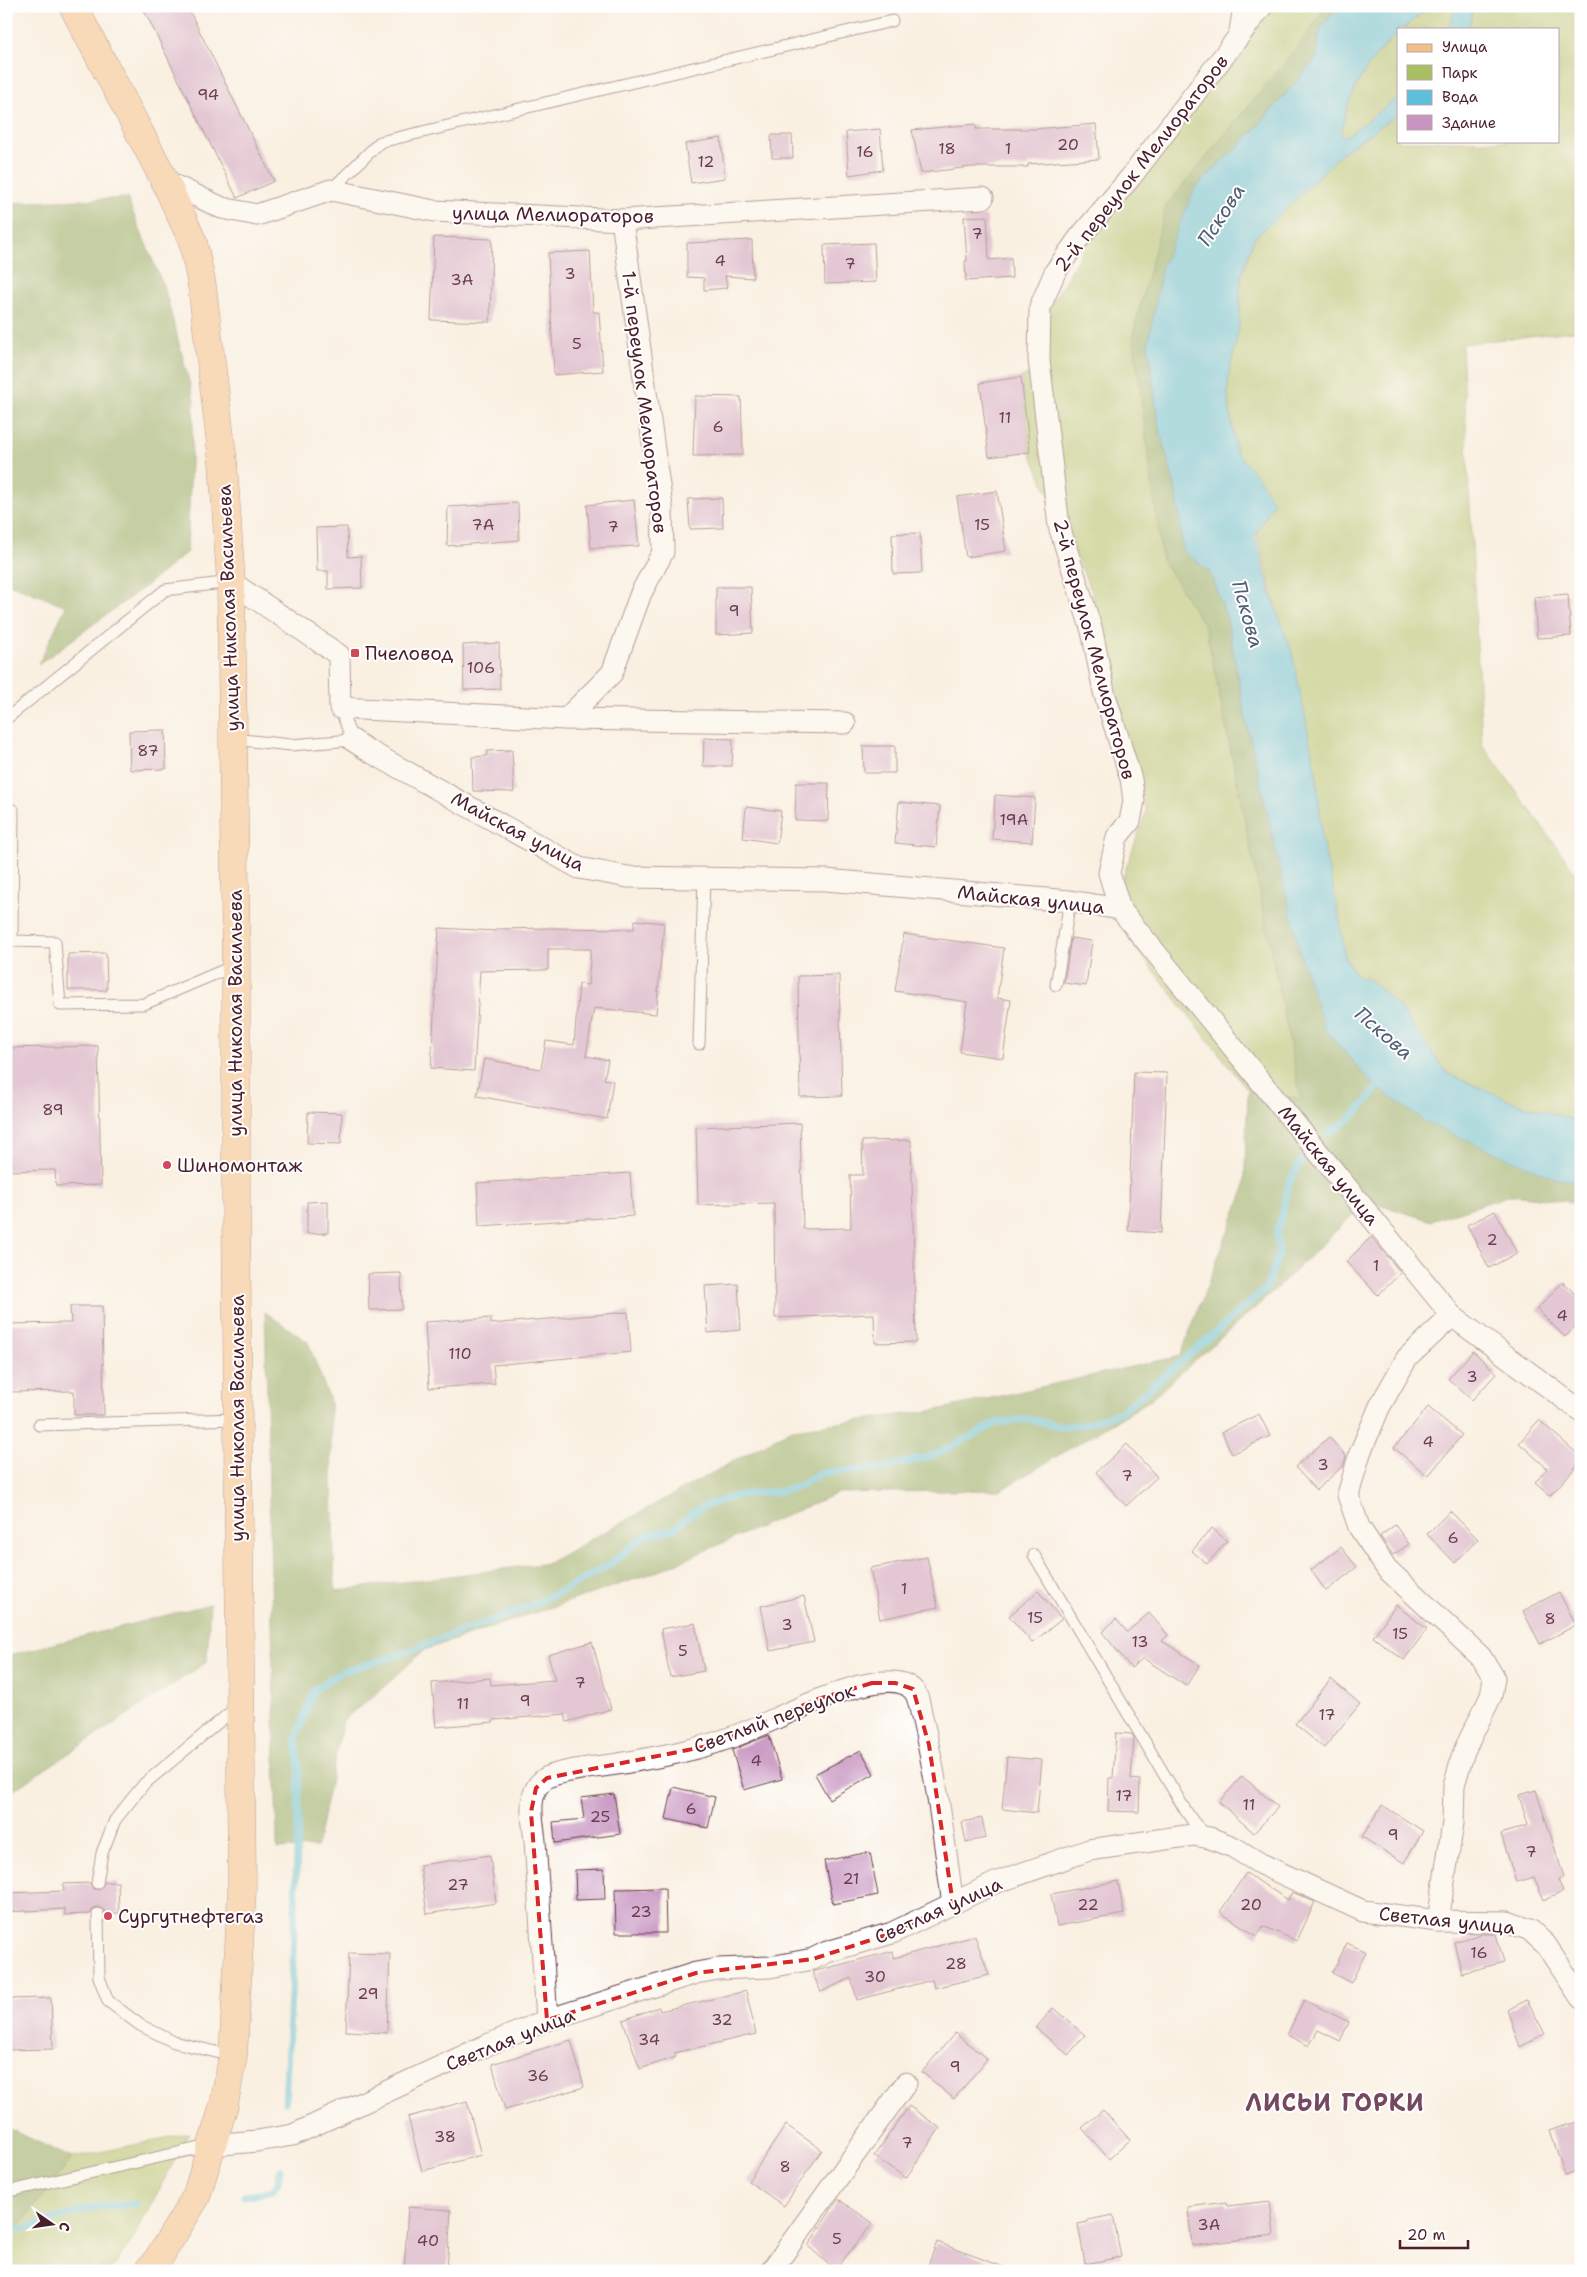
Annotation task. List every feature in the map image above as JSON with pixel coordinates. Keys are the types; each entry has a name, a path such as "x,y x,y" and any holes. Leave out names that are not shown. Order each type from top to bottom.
{"main road":[{"name":"улица Николая Васильева","path":"73,6 165,182 193,242 202,286 223,462 231,582 236,965 237,1419 242,1891 234,2056 224,2105 196,2197 158,2259 148,2271"}],"street":[{"name":"2-й переулок Мелиораторов","path":"1120,909 1109,873 1117,838 1130,821 1134,801 1131,779 1104,692 1092,631 1059,526 1039,360 1040,307 1054,272 1078,238 1130,178 1262,6"},
{"path":"165,182 222,208 257,215 331,190"},
{"name":"улица Мелиораторов","path":"331,190 434,212 622,220 983,198"},
{"name":"1-й переулок Мелиораторов","path":"566,719 612,673 641,593 663,552 662,507 622,220"},
{"path":"231,582 339,655 340,708 566,719 845,723"},
{"name":"Майская улица","path":"352,740 578,868 628,877 826,880 1070,901 1120,909 1452,1316 1581,1411"},
{"path":"1438,1921 1453,1823 1454,1785 1464,1751 1492,1696 1494,1678 1482,1658 1387,1569 1360,1528 1348,1495 1360,1453 1380,1406 1407,1358 1452,1316"},
{"name":"Светлый переулок","path":"547,2020 536,1841 531,1812 532,1798 536,1788 546,1778 564,1773 654,1758 708,1746 746,1732 818,1699 872,1683 904,1684 912,1689 917,1698 930,1754 953,1904"},
{"name":"Светлая улица","path":"212,2145 257,2141 293,2135 485,2046 547,2020 696,1973 718,1969 733,1970 792,1964 813,1959 827,1952 892,1933 995,1883 1089,1850 1193,1835 1210,1838 1233,1847 1261,1864 1363,1911 1438,1921 1508,1922 1530,1930 1546,1945 1581,1998"},
{"path":"772,2271 906,2083"}],"lane":[{"path":"1233,44 1239,6"},
{"path":"331,190 380,142 892,21"},
{"path":"6,719 166,590 231,582"},
{"path":"232,739 291,746 352,740 340,708"},
{"path":"6,809 13,810 12,941 55,942 60,1005 144,1004 236,965"},
{"path":"700,1044 704,878"},
{"path":"1056,985 1070,901"},
{"path":"39,1425 237,1419"},
{"path":"1034,1555 1184,1808 1194,1824 1210,1838"},
{"path":"97,1882 102,1853 115,1820 144,1784 239,1705"},
{"path":"98,1914 99,1978 108,2001 140,2025 174,2042 234,2056"},
{"path":"6,2192 212,2145"}],"highlighted area":[{"path":"872,1683 895,1683 913,1689 929,1745 953,1904 892,1933 813,1959 696,1973 547,2020 531,1812 536,1788 547,1778 708,1746 818,1699"}],"green space":[{"path":"1242,6 1327,6 1304,39 1162,560 1206,628 1302,1100 1248,1090 1129,940 1120,909 1119,887 1146,812 1092,592 1030,452 1021,377 1045,373 1041,322 1086,245 1247,34"},
{"path":"1327,6 1340,6 1320,29 1317,58 1251,134 1195,188 1148,344 1159,427 1177,495 1183,550 1209,571 1227,618 1246,720 1302,960 1554,1178 1581,1182 1581,1203 1511,1195 1431,1221 1367,1201 1272,1293 1149,1401 1001,1490 838,1493 654,1573 424,1650 382,1689 343,1720 317,1847 277,1849 265,1312 308,1342 330,1401 335,1591 548,1563 792,1429 937,1410 1180,1356 1244,1190 1248,1090 1301,1099 1206,628 1162,560 1133,334 1166,206 1304,39"},
{"path":"1431,6 1456,6 1449,28 1404,28"},
{"path":"1474,6 1581,6 1581,330 1462,344 1482,744 1581,880 1581,1122 1514,1102 1448,1074 1397,1005 1372,981 1356,976 1345,957 1339,915 1322,840 1317,777 1236,452 1228,398 1228,377 1239,327 1241,276 1254,238 1281,214 1340,154 1397,115 1397,142 1560,142 1560,28 1468,28"},
{"path":"1397,34 1397,98 1347,136 1340,135 1349,103 1358,82 1378,51"},
{"path":"127,198 165,290 194,400 187,552 147,585 38,665 66,606 6,583 6,203"},
{"path":"210,1604 207,1662 6,1795 6,1656"},
{"path":"6,2127 72,2158 6,2243"},
{"path":"189,2133 133,2239 110,2271 6,2271 6,2243 72,2158"}],"water":[{"name":"Пскова","path":"1340,6 1431,6 1403,28 1397,28 1397,34 1368,67 1348,105 1341,135 1347,136 1397,98 1397,115 1340,154 1281,214 1254,238 1241,276 1239,327 1228,377 1228,398 1236,452 1258,477 1274,503 1255,535 1270,591 1292,652 1317,777 1322,840 1339,915 1345,957 1356,976 1372,981 1397,1005 1448,1074 1514,1102 1581,1122 1581,1182 1554,1178 1425,1122 1372,1083 1325,1030 1302,960 1280,869 1246,720 1227,618 1209,571 1183,551 1177,495 1159,427 1148,344 1162,267 1195,188 1251,134 1317,58 1320,29"},
{"path":"1456,6 1474,6 1468,28 1449,28"}],"building":[{"path":"142,6 187,6 274,181 237,198"},
{"path":"976,124 976,129 1033,129 1096,124 1099,159 1028,164 1028,167 971,167 921,173 912,130"},
{"path":"880,129 883,170 849,175 846,132"},
{"path":"771,135 792,135 793,158 772,158"},
{"path":"721,138 725,178 691,183 685,144"},
{"path":"987,216 989,260 1011,258 1012,278 966,281 965,261 967,261 964,217"},
{"path":"434,237 492,239 490,322 431,320"},
{"path":"752,240 753,278 725,276 727,288 704,290 704,278 687,277 687,243"},
{"path":"874,243 876,282 825,284 824,245"},
{"path":"590,251 593,312 599,312 603,371 554,375 548,253"},
{"path":"1021,377 1030,452 989,457 980,383"},
{"path":"695,396 741,397 743,455 693,456"},
{"path":"997,491 1006,551 966,557 957,497"},
{"path":"722,498 723,528 690,529 688,499"},
{"path":"634,500 639,546 591,548 587,505"},
{"path":"518,503 519,540 447,546 448,507"},
{"path":"347,527 348,557 361,556 362,588 328,589 328,571 317,571 316,528"},
{"path":"920,533 922,573 893,574 892,534"},
{"path":"716,587 751,587 753,633 716,635"},
{"path":"1568,594 1571,636 1537,638 1534,597"},
{"path":"499,643 500,689 464,690 463,645"},
{"path":"165,730 166,769 130,770 129,731"},
{"path":"704,738 733,739 732,766 703,766"},
{"path":"863,746 895,746 895,773 864,773"},
{"path":"512,750 514,792 473,791 472,757 487,756 487,751"},
{"path":"796,783 829,783 828,821 795,820"},
{"path":"995,795 1035,798 1032,842 992,839"},
{"path":"899,802 940,806 936,847 895,843"},
{"path":"746,807 781,811 777,843 743,838"},
{"path":"635,920 664,923 656,1014 594,1008 586,1056 608,1060 604,1079 613,1081 607,1119 477,1096 484,1059 541,1069 546,1041 574,1045 579,984 588,985 591,949 548,949 548,970 480,971 474,1071 431,1068 439,928 496,931 496,929 552,928 634,929"},
{"path":"904,934 1004,948 997,998 1011,1000 1003,1058 960,1052 967,1002 895,991"},
{"path":"1071,938 1092,941 1086,986 1064,983"},
{"path":"106,953 107,990 68,990 68,954"},
{"path":"839,975 842,1096 800,1097 798,976"},
{"path":"98,1046 101,1185 56,1186 55,1170 6,1171 6,1048"},
{"path":"1134,1072 1167,1073 1161,1233 1128,1231"},
{"path":"308,1112 342,1113 341,1144 307,1143"},
{"path":"800,1123 803,1229 851,1228 850,1175 863,1175 862,1141 911,1140 916,1342 875,1343 874,1314 775,1318 774,1203 698,1205 696,1127"},
{"path":"630,1173 633,1216 479,1226 477,1183"},
{"path":"328,1201 328,1233 307,1234 307,1202"},
{"path":"1495,1211 1517,1253 1489,1268 1467,1225"},
{"path":"1371,1237 1401,1273 1378,1295 1346,1262"},
{"path":"401,1273 402,1309 369,1310 368,1274"},
{"path":"1563,1282 1581,1300 1581,1321 1565,1337 1537,1309"},
{"path":"738,1284 741,1330 708,1333 705,1286"},
{"path":"70,1306 102,1306 104,1415 74,1415 74,1391 6,1392 6,1324 71,1323"},
{"path":"628,1312 631,1352 493,1365 495,1384 429,1388 425,1322 491,1318 491,1324"},
{"path":"1473,1351 1497,1373 1472,1400 1448,1379"},
{"path":"1428,1407 1462,1435 1428,1476 1394,1448"},
{"path":"1259,1414 1270,1436 1232,1454 1222,1432"},
{"path":"1539,1420 1581,1457 1581,1461 1550,1496 1535,1483 1547,1468 1519,1443"},
{"path":"1329,1437 1346,1456 1343,1466 1316,1490 1295,1467"},
{"path":"1127,1444 1157,1477 1126,1506 1096,1472"},
{"path":"1450,1511 1478,1539 1455,1563 1427,1534"},
{"path":"1395,1525 1409,1544 1393,1555 1380,1536"},
{"path":"1212,1528 1227,1541 1207,1564 1192,1551"},
{"path":"1341,1547 1357,1567 1326,1591 1311,1570"},
{"path":"927,1557 938,1607 880,1619 870,1568"},
{"path":"1038,1591 1062,1619 1032,1643 1009,1616"},
{"path":"1559,1592 1576,1625 1540,1644 1523,1611"},
{"path":"804,1596 814,1642 770,1651 761,1606"},
{"path":"1396,1605 1427,1629 1404,1660 1373,1637"},
{"path":"1149,1613 1168,1635 1162,1641 1200,1665 1186,1686 1143,1658 1131,1668 1102,1632 1116,1619 1127,1632"},
{"path":"695,1623 704,1671 670,1677 661,1629"},
{"path":"592,1642 611,1709 567,1722 565,1714 436,1727 432,1683 490,1678 491,1685 555,1680 548,1655"},
{"path":"1331,1679 1360,1704 1324,1748 1295,1724"},
{"path":"1116,1733 1132,1734 1134,1738 1131,1779 1140,1780 1139,1812 1108,1811 1109,1778 1113,1778"},
{"path":"769,1735 782,1779 744,1790 732,1750"},
{"path":"861,1750 874,1774 829,1799 815,1774"},
{"path":"1007,1757 1042,1760 1037,1813 1002,1809"},
{"path":"1242,1776 1278,1807 1254,1833 1219,1802"},
{"path":"673,1787 715,1797 708,1828 666,1819"},
{"path":"1536,1790 1564,1877 1558,1879 1563,1892 1544,1900 1534,1877 1516,1882 1501,1834 1528,1825 1519,1795"},
{"path":"614,1794 620,1834 555,1843 553,1822 584,1819 581,1798"},
{"path":"1382,1805 1423,1831 1404,1863 1362,1837"},
{"path":"982,1818 986,1838 966,1842 962,1822"},
{"path":"870,1852 878,1895 833,1904 824,1861"},
{"path":"490,1855 496,1903 427,1914 420,1865"},
{"path":"604,1869 605,1899 576,1900 575,1870"},
{"path":"1246,1873 1288,1900 1292,1892 1315,1902 1297,1941 1263,1926 1257,1936 1220,1912"},
{"path":"1118,1881 1124,1914 1057,1926 1051,1894"},
{"path":"105,1882 118,1882 119,1913 105,1914 104,1910 98,1907 94,1908 90,1914 65,1915 65,1909 6,1912 6,1893 64,1891 63,1884 90,1883 93,1889 99,1890"},
{"path":"665,1888 666,1933 616,1933 615,1889"},
{"path":"1482,1934 1496,1934 1504,1962 1462,1973 1454,1942"},
{"path":"975,1936 989,1975 934,1988 932,1980 857,2000 851,1978 821,1992 812,1972 893,1951 894,1958"},
{"path":"1347,1943 1366,1952 1351,1983 1332,1973"},
{"path":"349,1953 390,1954 387,2033 346,2031"},
{"path":"746,1991 756,2034 674,2053 676,2057 640,2069 623,2020 659,2007 660,2011"},
{"path":"51,1998 53,2049 6,2050 6,1999"},
{"path":"1304,2000 1349,2022 1340,2041 1318,2030 1309,2046 1287,2035"},
{"path":"1527,2000 1545,2034 1520,2047 1507,2010"},
{"path":"1053,2008 1085,2035 1068,2055 1036,2028"},
{"path":"955,2033 987,2059 954,2099 922,2072"},
{"path":"571,2040 584,2087 505,2110 492,2064"},
{"path":"467,2101 481,2155 422,2171 408,2117"},
{"path":"909,2106 940,2128 906,2178 874,2156"},
{"path":"1103,2110 1130,2140 1109,2159 1082,2128"},
{"path":"1581,2120 1581,2170 1565,2175 1550,2131"},
{"path":"786,2125 822,2150 784,2206 748,2181"},
{"path":"838,2199 873,2223 835,2270 808,2246"},
{"path":"1270,2201 1274,2235 1192,2246 1188,2207 1226,2202 1227,2206"},
{"path":"408,2207 451,2210 447,2271 404,2271"},
{"path":"1113,2215 1121,2257 1085,2264 1078,2224"},
{"path":"937,2242 1009,2269 1009,2271 937,2271 928,2266"}],"waterway":[{"path":"1327,1133 1352,1117 1364,1105 1382,1081"},
{"path":"285,2102 298,1825 299,1769 296,1738 314,1690 343,1671 395,1656 523,1609 566,1589 609,1565 644,1536 674,1529 693,1512 709,1504 740,1495 781,1491 800,1486 821,1473 884,1468 935,1455 997,1423 1029,1419 1058,1426 1086,1424 1120,1412 1266,1289 1278,1257 1277,1234 1289,1183 1306,1155"},
{"path":"244,2196 273,2190 278,2183 280,2170"},
{"path":"6,2234 96,2207 136,2204"}],"place":[{"name":"Пчеловод","path":"355,653"},
{"name":"Шиномонтаж","path":"167,1165"},
{"name":"Сургутнефтегаз","path":"108,1916"}],"district":[{"name":"ЛИСЬИ ГОРКИ","path":"1335,2103"}]}
